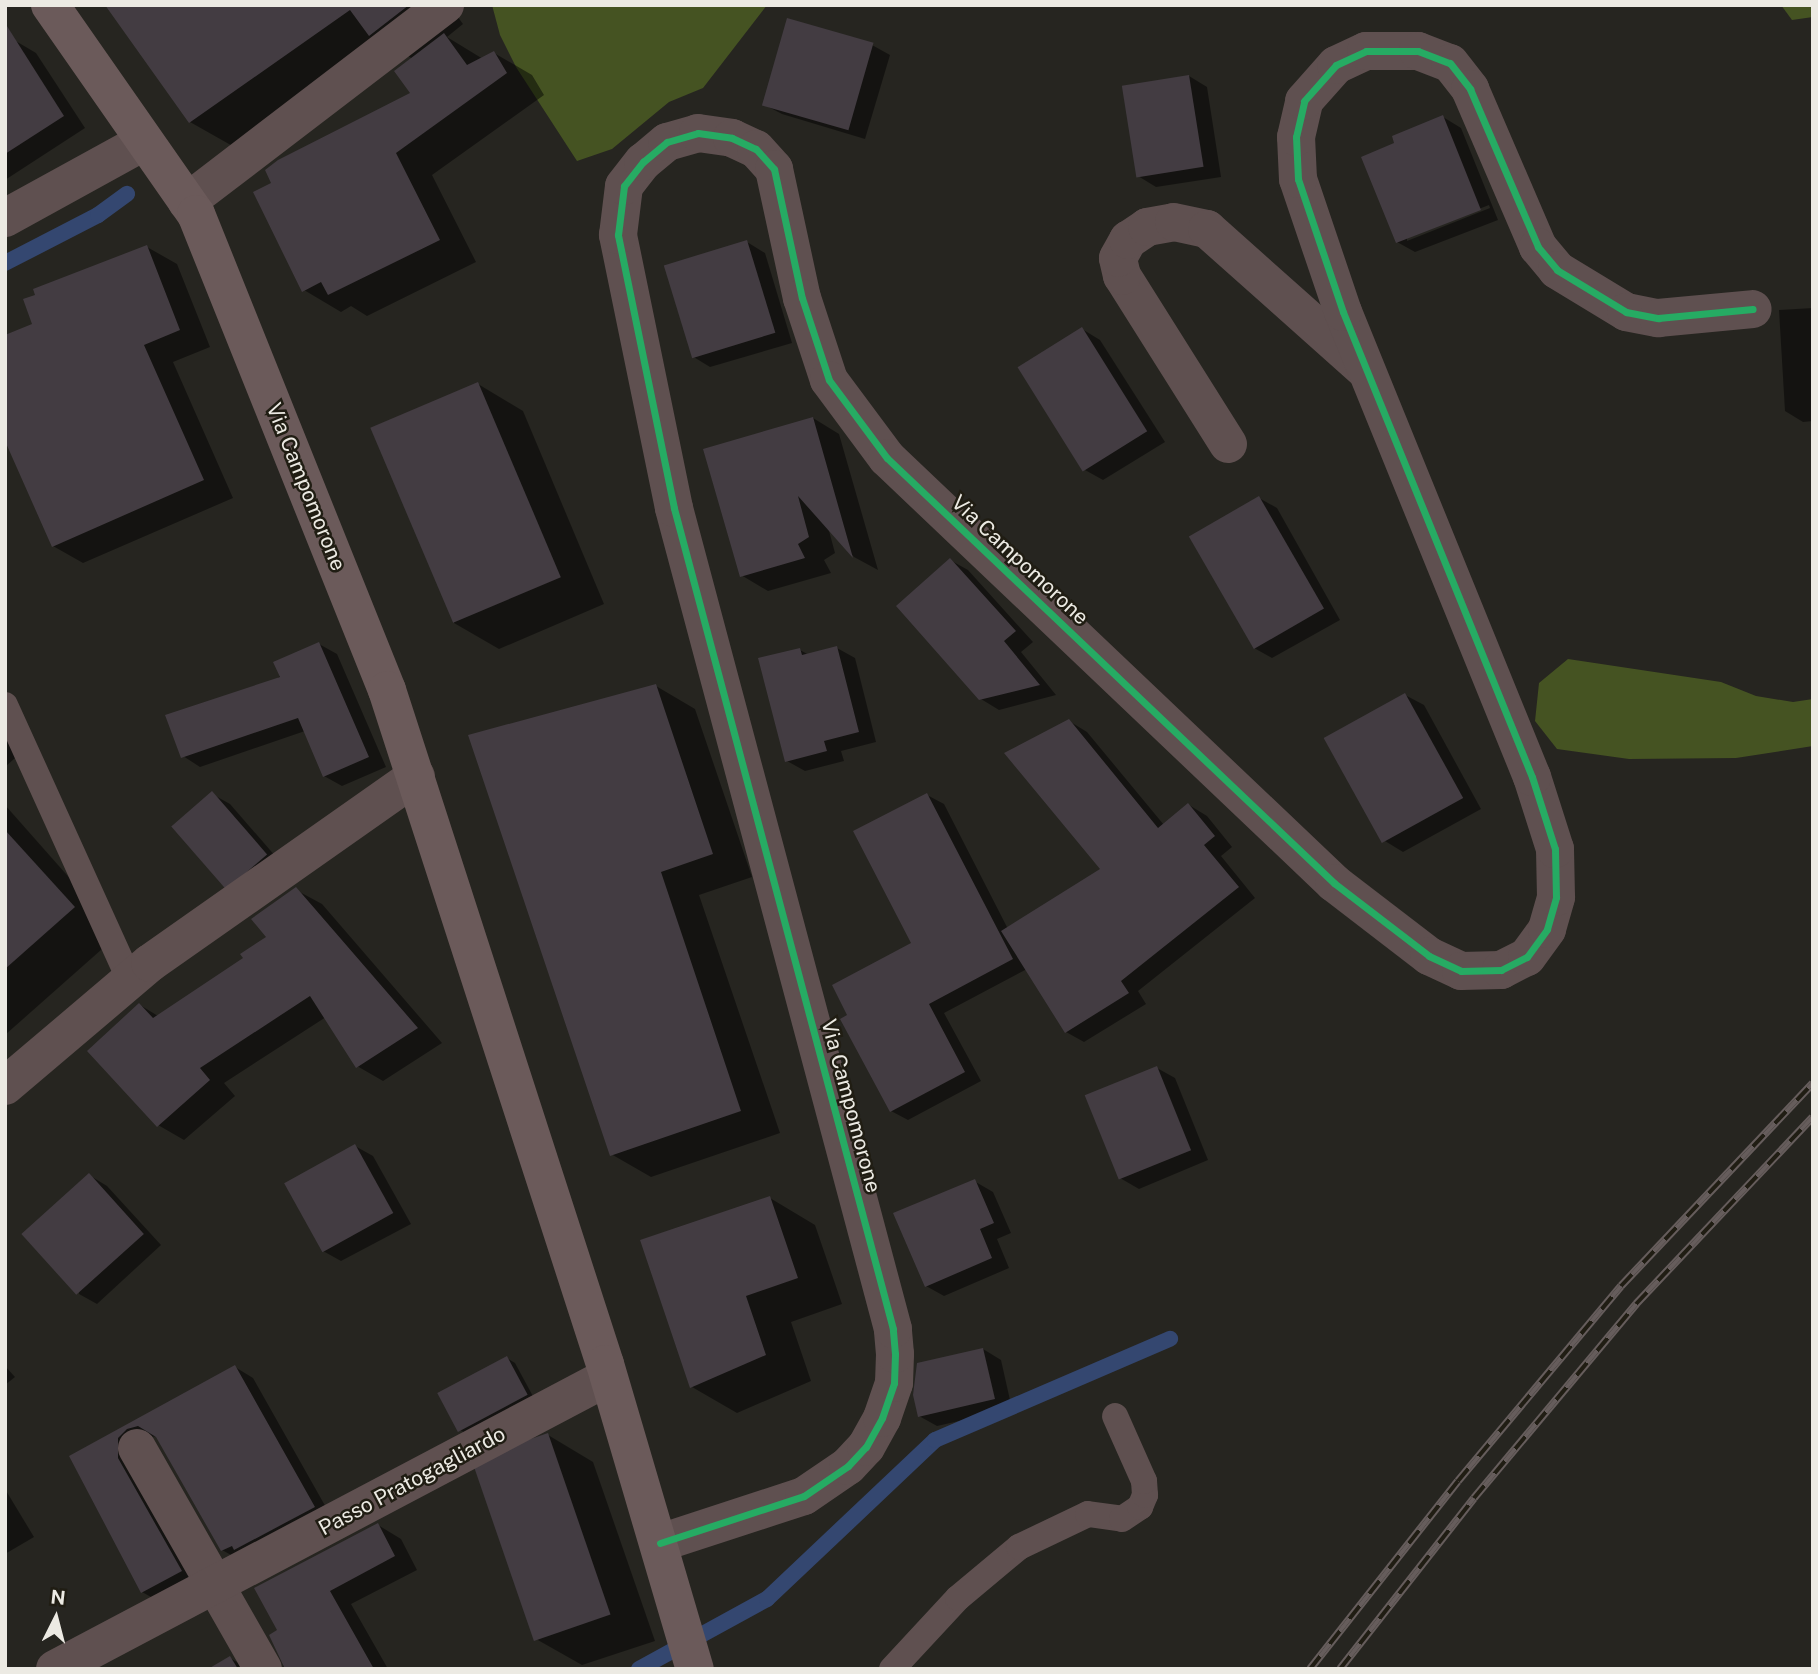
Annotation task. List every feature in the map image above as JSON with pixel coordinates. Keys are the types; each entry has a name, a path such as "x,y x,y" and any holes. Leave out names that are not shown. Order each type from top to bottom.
{"main road":[{"name":"Via Campomorone","path":"50,5 143,142 196,214 382,677 608,1377 660,1543 695,1669"}],"street":[{"path":"187,202 445,5"},
{"name":"Via Campomorone","path":"660,1543 804,1496 848,1466 866,1447 882,1419 894,1383 895,1354 892,1329 674,509 618,235 624,186 643,162 667,142 698,133 732,138 756,149 774,169 802,298 829,380 887,458 1334,883 1429,956 1461,971 1501,971 1527,957 1547,929 1556,897 1555,849 1532,777 1367,372 1298,179 1296,137 1304,101 1336,65 1366,51 1419,51 1450,63 1469,89 1538,247 1557,270 1588,292 1626,312 1658,318 1753,309"},
{"path":"5,218 143,142"},
{"name":"Via Campomorone","path":"1228,444 1122,276 1118,258 1128,240 1147,227 1174,222 1207,229 1367,372"},
{"path":"5,1086 130,980 416,776"},
{"name":"Passo Pratogagliardo","path":"55,1669 608,1377"},
{"path":"137,1448 262,1669"}],"lane":[{"path":"5,705 130,980"},
{"path":"892,1669 958,1598 1019,1547 1088,1514 1122,1519 1140,1507 1145,1495 1144,1481 1115,1416"}],"green space":[{"path":"492,5 767,5 703,88 669,102 612,149 577,161 516,67 500,35"},
{"path":"1781,5 1813,5 1813,17 1792,20"},
{"path":"1568,659 1721,682 1756,696 1793,702 1813,699 1813,746 1736,758 1629,759 1557,749 1535,721 1539,683"}],"building":[{"path":"105,5 409,5 369,36 350,10 189,123"},
{"path":"787,18 874,43 848,130 762,105"},
{"path":"5,23 64,116 5,154"},
{"path":"444,33 467,65 494,51 507,73 396,153 440,240 328,295 321,282 302,292 253,192 271,183 265,170 278,160 410,93 394,71"},
{"path":"1189,75 1204,167 1136,177 1122,86"},
{"path":"1443,115 1481,210 1396,243 1361,157 1394,143 1392,136"},
{"path":"747,240 775,333 692,358 664,265"},
{"path":"147,245 180,330 144,345 204,480 52,547 5,441 5,335 32,324 23,299 35,295 33,289"},
{"path":"1082,327 1147,431 1083,472 1018,367"},
{"path":"478,382 561,577 453,623 370,428"},
{"path":"813,417 853,558 798,496 809,537 798,544 805,558 740,577 703,449"},
{"path":"1259,496 1324,609 1254,649 1189,536"},
{"path":"950,558 1016,631 1004,641 1040,685 979,700 896,606"},
{"path":"319,642 369,757 323,777 298,718 181,758 165,715 280,677 273,662"},
{"path":"837,646 859,732 824,741 827,751 785,762 758,658 800,648 802,655"},
{"path":"656,684 713,854 661,872 741,1111 610,1156 468,735"},
{"path":"1405,693 1463,798 1382,843 1324,738"},
{"path":"1069,719 1158,828 1188,803 1215,836 1204,845 1239,887 1121,981 1129,993 1065,1033 1001,931 1100,869 1004,753"},
{"path":"212,791 267,854 226,890 171,826"},
{"path":"927,793 1013,959 929,1004 965,1072 890,1112 840,1019 847,1015 832,985 911,943 853,831"},
{"path":"5,830 75,907 5,969"},
{"path":"296,887 418,1028 356,1068 310,996 200,1068 210,1080 157,1127 87,1051 139,1003 153,1018 243,958 240,954 266,937 251,919"},
{"path":"1157,1066 1191,1150 1119,1180 1085,1095"},
{"path":"355,1144 393,1213 322,1252 284,1183"},
{"path":"89,1173 144,1234 76,1295 21,1234"},
{"path":"975,1179 994,1223 980,1229 992,1258 925,1287 893,1213"},
{"path":"770,1196 798,1278 746,1296 766,1355 690,1388 640,1240"},
{"path":"983,1348 995,1399 918,1417 913,1395 917,1363"},
{"path":"507,1356 528,1395 458,1432 437,1393"},
{"path":"235,1365 315,1507 234,1550 232,1546 221,1551 156,1437 138,1426 127,1429 118,1438 118,1458 182,1571 141,1593 69,1456"},
{"path":"548,1433 611,1615 534,1641 471,1459"},
{"path":"378,1523 395,1556 330,1591 374,1669 285,1669 269,1635 277,1630 254,1588"},
{"path":"230,1656 238,1669 208,1669"}],"waterway":[{"path":"5,263 98,215 127,194"},
{"path":"639,1669 767,1599 935,1440 1170,1339"}],"railway":[{"path":"1310,1669 1458,1481 1621,1286 1813,1083"},
{"path":"1340,1669 1474,1498 1636,1304 1813,1117"}],"cycle path":[{"path":"660,1543 804,1496 848,1466 866,1447 882,1418 894,1383 895,1354 893,1329 674,508 618,235 624,186 643,162 667,142 698,133 732,138 756,149 774,169 802,298 829,380 887,458 1334,883 1429,956 1461,971 1501,970 1527,957 1547,929 1556,897 1555,849 1532,777 1343,312 1298,179 1296,137 1304,101 1336,65 1366,51 1418,51 1450,63 1470,89 1538,247 1557,270 1626,312 1658,318 1753,309"}]}
